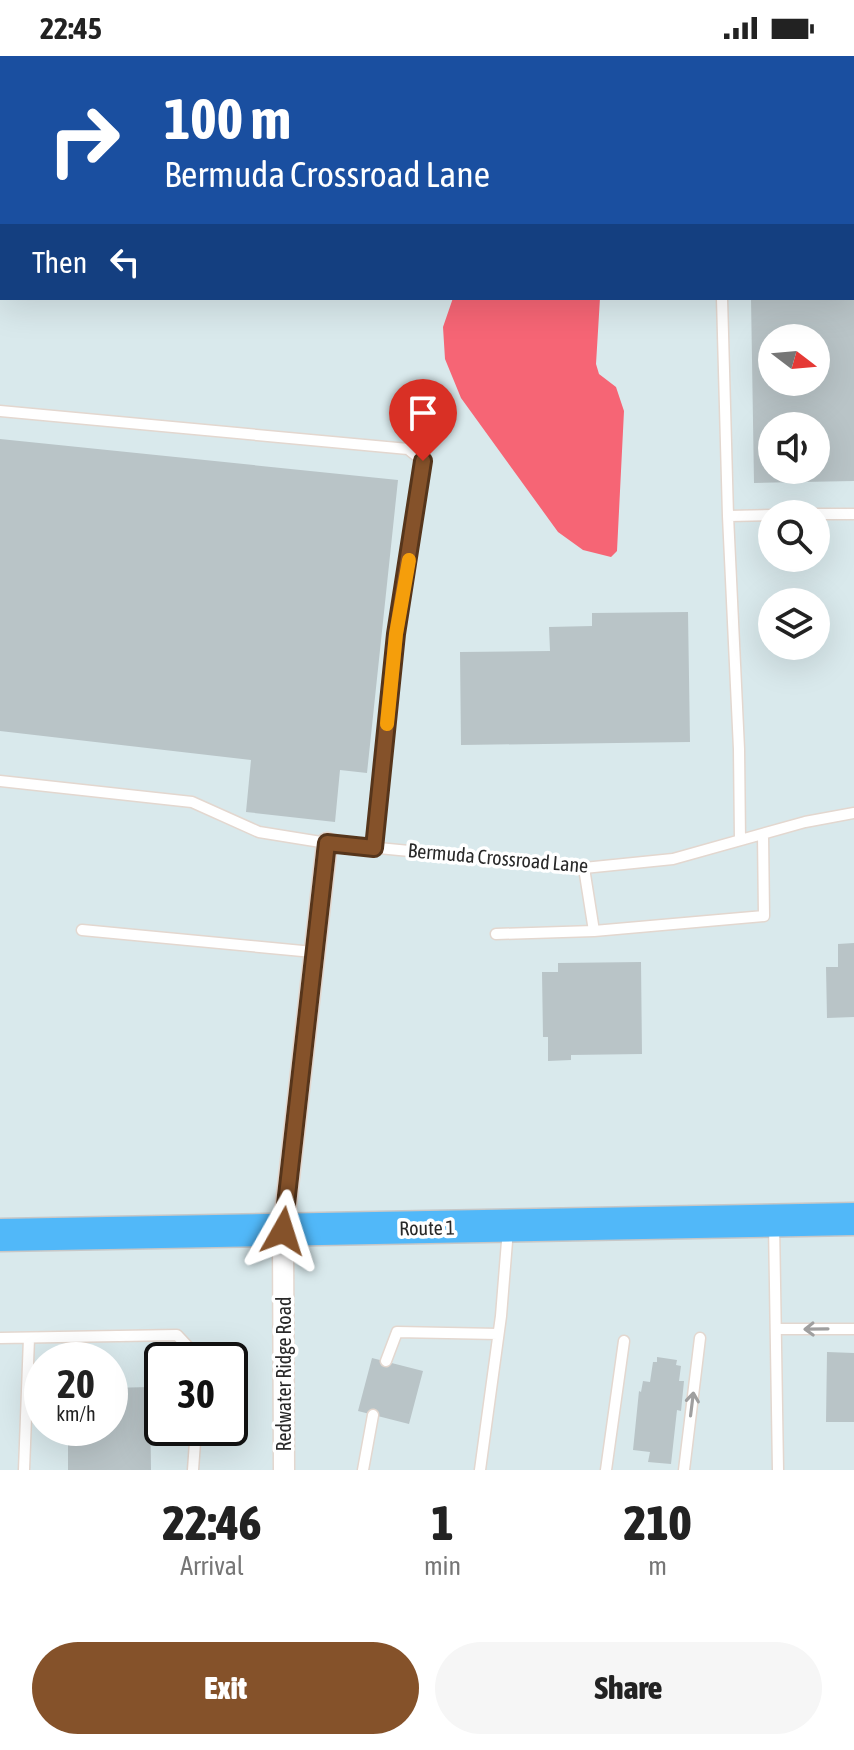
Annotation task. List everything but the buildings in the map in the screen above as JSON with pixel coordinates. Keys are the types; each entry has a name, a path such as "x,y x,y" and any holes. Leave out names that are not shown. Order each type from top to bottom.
{"main road":[{"name":"Route 1","path":"0,1235 854,1219"}],"street":[{"name":"Redwater Ridge Road","path":"284,1470 283,1231 327,843"}],"lane":[{"path":"722,300 740,840"},
{"path":"0,411 408,449 423,461 396,634 374,848"},
{"path":"830,514 854,514"},
{"path":"728,516 758,515"},
{"name":"Bermuda Crossroad Lane","path":"0,781 192,802 259,832 327,843 584,868 673,859 805,822 854,813"},
{"path":"496,934 594,931 764,916 763,834"},
{"path":"584,868 594,931"},
{"path":"82,930 313,952"},
{"path":"774,1221 778,1470"},
{"path":"480,1470 508,1227"},
{"path":"777,1329 854,1329"},
{"path":"386,1361 397,1332 498,1334"},
{"path":"0,1338 177,1335 184,1342"},
{"path":"24,1470 29,1338"},
{"path":"684,1470 700,1338"},
{"path":"609,1467 624,1341"},
{"path":"363,1470 373,1415"},
{"path":"193,1470 195,1446"}],"shaded area":[{"path":"452,300 600,300 596,364 599,374 616,387 624,411 617,551 611,557 583,550 558,532 461,398 445,359 443,327"}],"slow traffic":[{"path":"387,724 396,634 409,560"}],"route":[{"path":"283,1231 327,843 374,848 396,634 423,461"}]}
